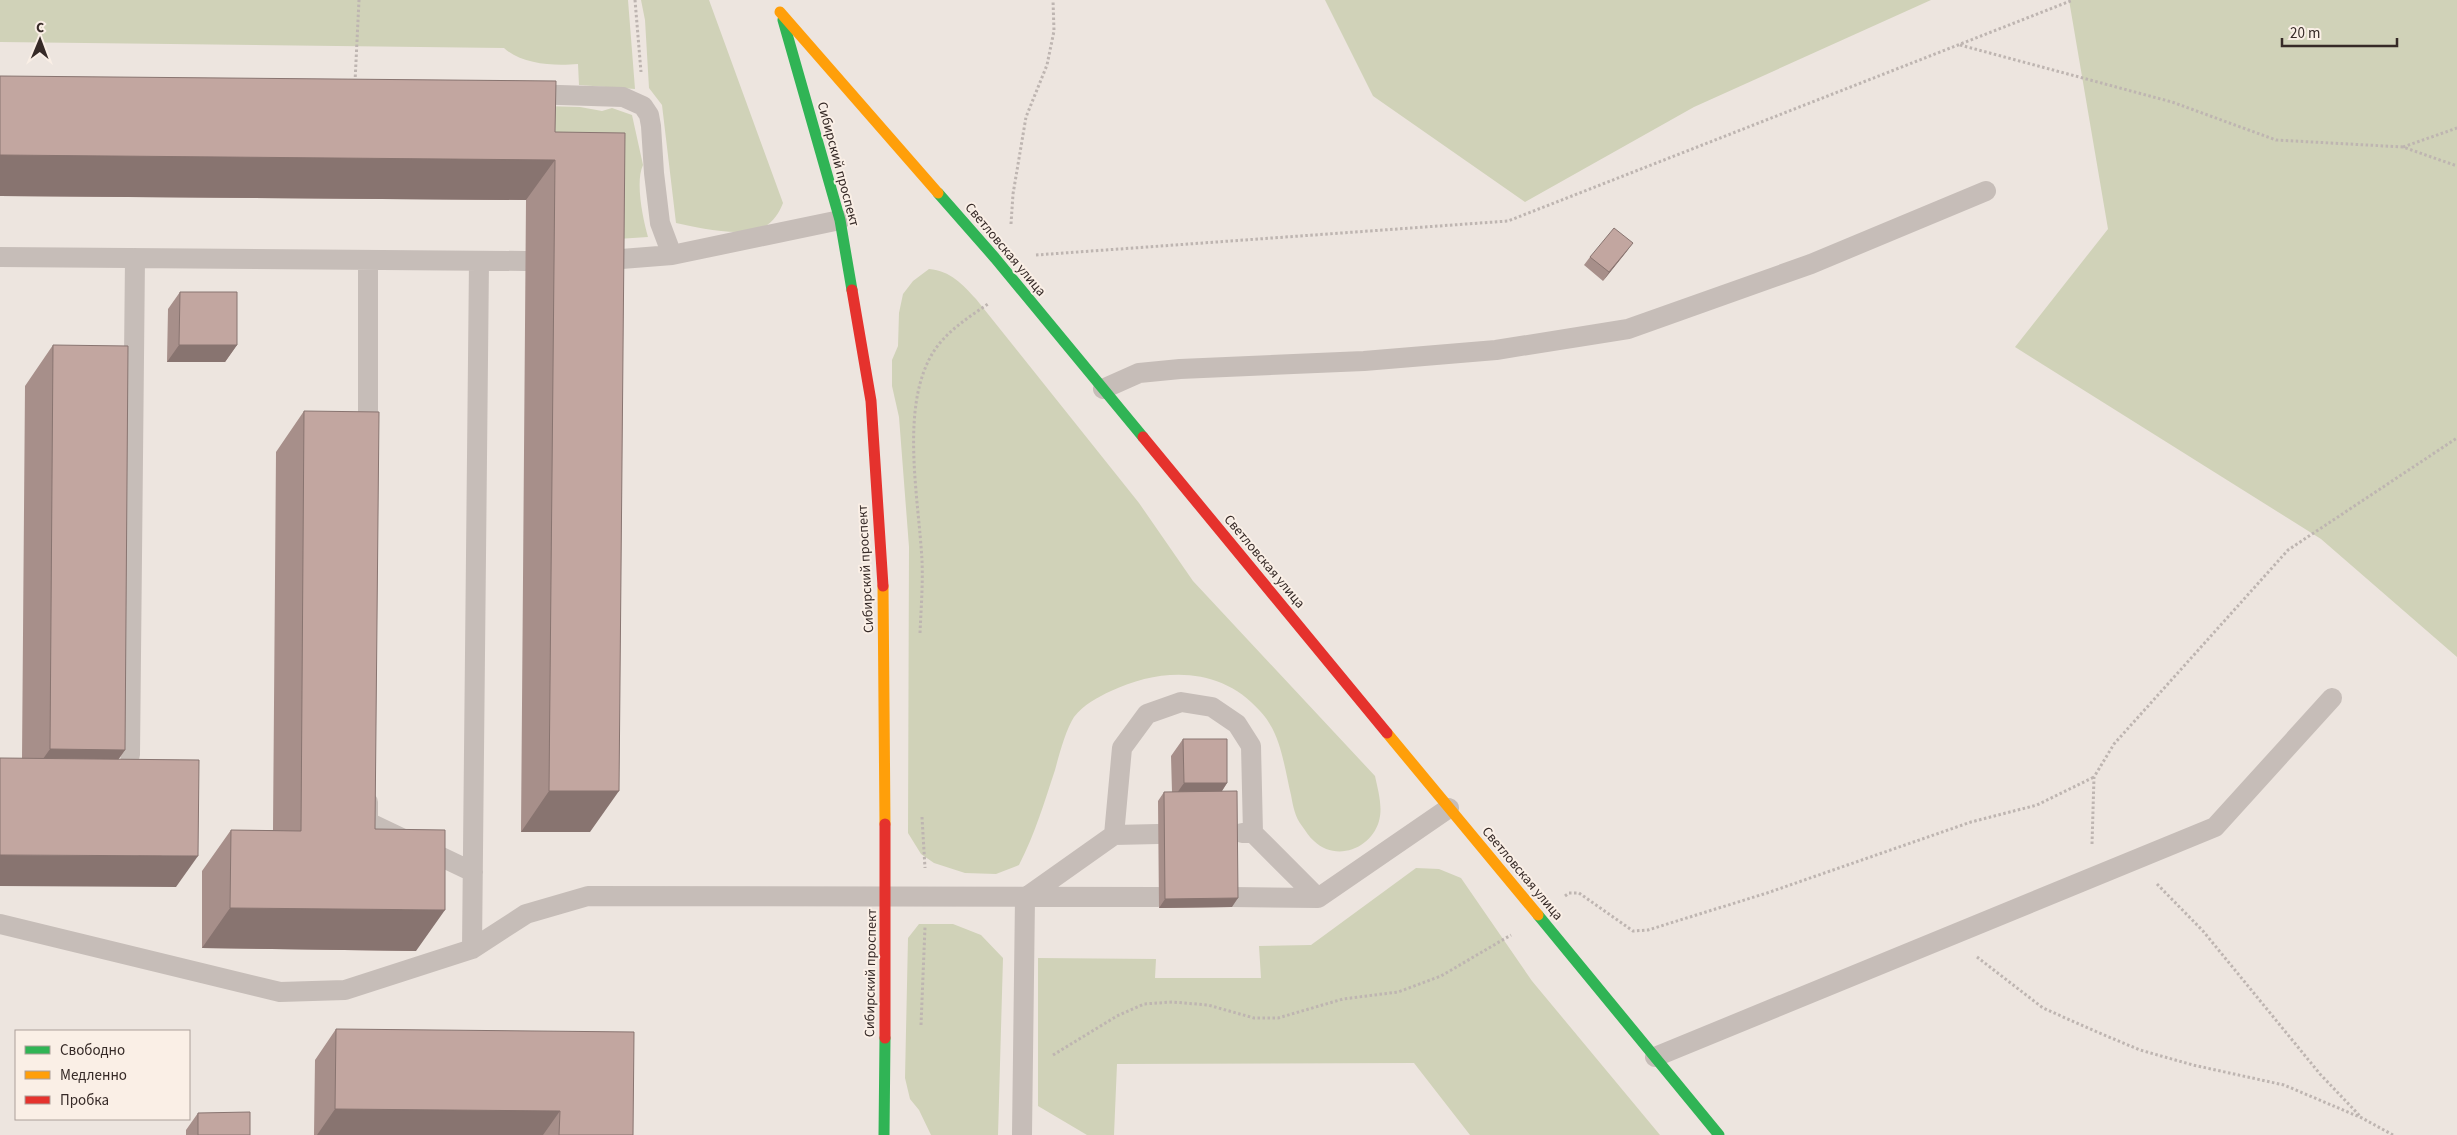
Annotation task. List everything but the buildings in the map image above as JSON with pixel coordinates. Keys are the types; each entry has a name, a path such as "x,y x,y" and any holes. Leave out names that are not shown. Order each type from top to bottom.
{"street":[{"path":"775,0 780,12"},
{"name":"Сибирский проспект","path":"780,12 840,220 871,401 881,554 886,896 884,1135"},
{"name":"Светловская улица","path":"780,12 1018,285 1719,1135"}],"lane":[{"path":"514,94 623,97 643,106 649,115 651,126 660,223 672,255"},
{"path":"1104,389 1139,374 1180,369 1364,361 1496,350 1628,329 1811,264 1986,191"},
{"path":"596,261 672,255 840,220"},
{"path":"0,257 526,261"},
{"path":"130,755 135,258"},
{"path":"368,260 368,457"},
{"path":"472,949 478,261"},
{"path":"1655,1057 2215,827 2332,698"},
{"path":"1114,835 1122,748 1147,714 1181,702 1212,707 1237,724 1251,746 1253,833 1318,898"},
{"path":"368,783 368,822 473,872"},
{"path":"1232,898 1318,898 1449,808"},
{"path":"1232,833 1253,833"},
{"path":"1025,898 1114,835 1158,834"},
{"path":"0,924 280,992 346,990 472,949 526,914 588,896 1158,897"},
{"path":"1022,1135 1025,898"}],"path":[{"path":"355,83 359,0"},
{"path":"635,0 643,106"},
{"path":"1015,232 1011,224 1019,156 1026,117 1047,65 1054,31 1053,0"},
{"path":"995,258 1508,221 2073,0"},
{"path":"1960,44 2172,102 2276,140 2403,147 2457,166"},
{"path":"2403,147 2457,128"},
{"path":"920,640 922,563 913,461 916,402 920,380 934,351 957,325 1018,285"},
{"path":"2093,877 2092,810 2094,778 2114,744 2288,550 2457,438"},
{"path":"921,1028 924,896 922,816"},
{"path":"2133,860 2203,931 2320,1074 2362,1118"},
{"path":"1950,936 2043,1008 2140,1050 2193,1065 2284,1085 2362,1118 2393,1135"}],"green space":[{"path":"0,0 628,0 635,89 579,85 578,64 559,65 529,61 511,54 504,48 0,42"},
{"path":"641,0 709,0 783,203 776,216 764,227 745,232 733,232 676,223 662,105 649,88 645,20"},
{"path":"1325,0 1931,0 1694,107 1525,202 1373,96"},
{"path":"2069,0 2457,0 2457,657 2321,539 2015,347 2108,229"},
{"path":"507,105 580,107 602,111 612,108 632,115 643,165 640,191 648,237 602,240"},
{"path":"929,269 950,275 961,283 976,299 1139,503 1193,581 1375,776 1379,793 1380,816 1375,831 1369,839 1352,849 1342,851 1332,851 1314,841 1300,823 1295,811 1281,750 1273,729 1260,711 1244,696 1227,686 1209,679 1190,675 1170,675 1130,683 1111,691 1086,705 1074,717 1066,735 1035,830 1019,865 996,874 965,873 934,863 921,854 908,833 909,547 899,417 892,386 892,360 898,346 899,313 903,294 913,281"},
{"path":"1416,868 1439,869 1461,878 1532,981 1660,1135 1470,1135 1414,1063 1117,1064 1114,1135 1087,1135 1038,1106 1038,958 1156,959 1155,978 1261,978 1259,946 1311,945"},
{"path":"919,924 953,924 981,935 1003,958 998,1135 931,1135 919,1110 910,1099 905,1078 908,938"}],"traffic: fast":[{"path":"783,20 840,220 852,290"},
{"path":"938,193 995,258 1143,437"},
{"path":"1538,915 1719,1135"},
{"path":"884,1135 885,1038"}],"traffic: slow":[{"path":"780,12 938,193"},
{"path":"883,586 885,824"},
{"path":"1387,733 1538,915"}],"traffic: jam":[{"path":"852,290 871,401 883,586"},
{"path":"1143,437 1387,733"},
{"path":"885,824 885,1038"}]}
